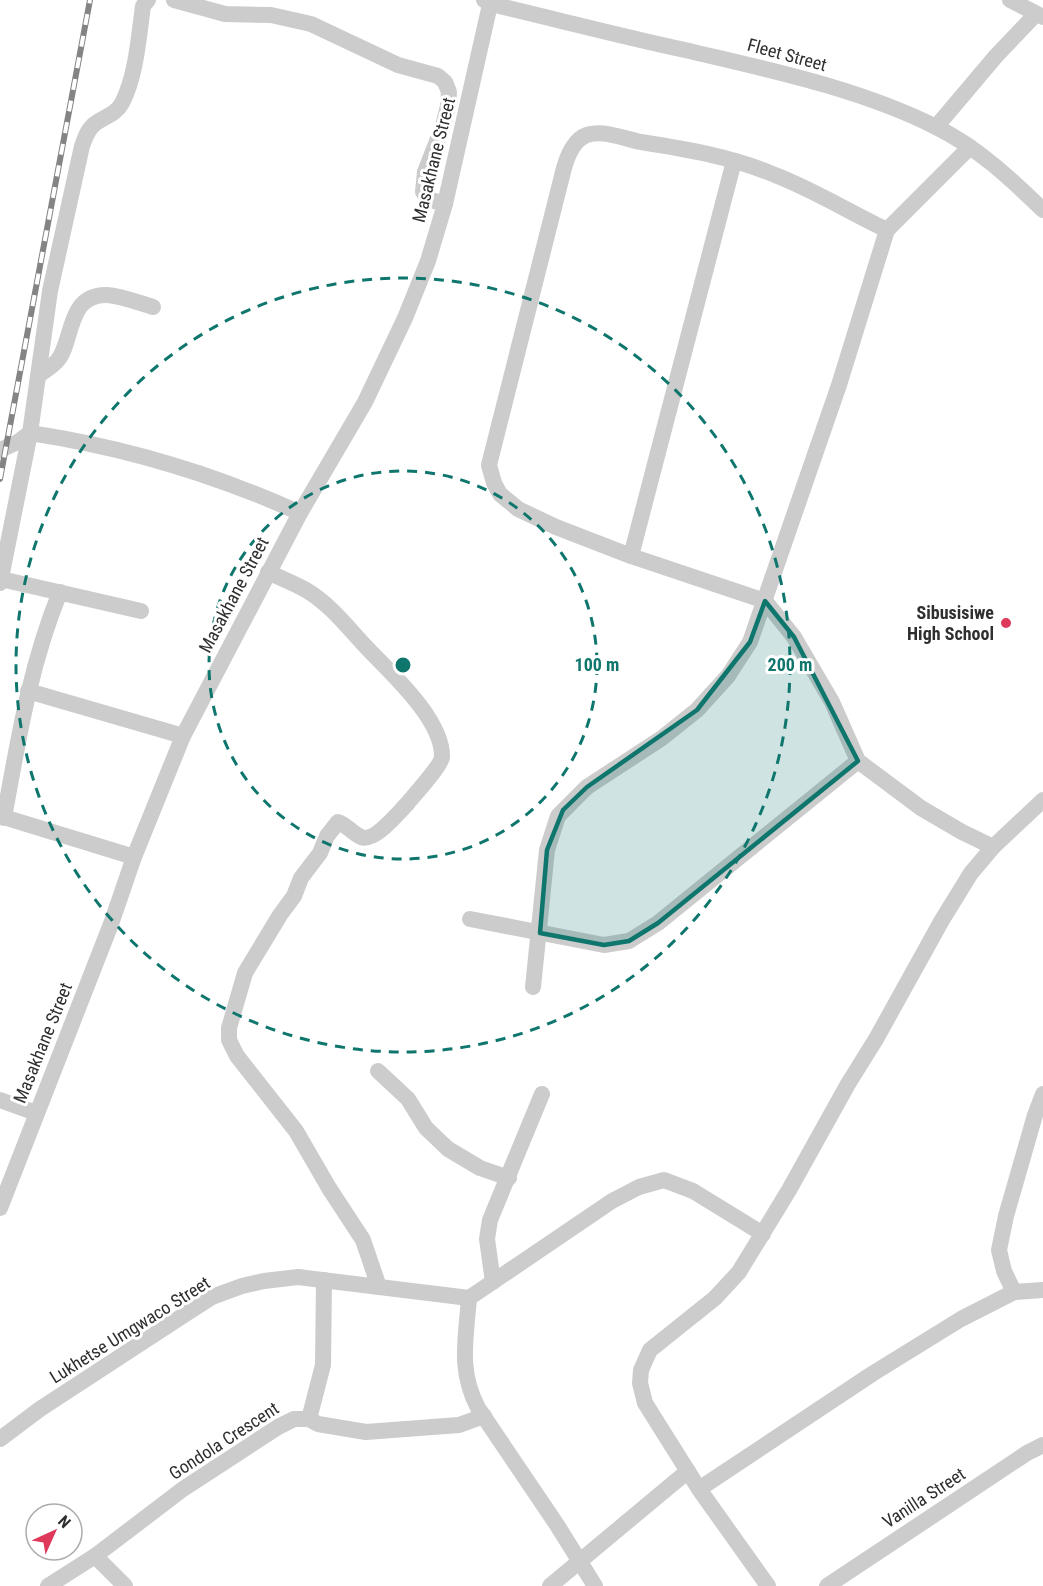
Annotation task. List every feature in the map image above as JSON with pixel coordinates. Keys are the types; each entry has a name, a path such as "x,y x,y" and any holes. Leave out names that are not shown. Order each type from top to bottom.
{"street":[{"path":"141,611 1,581 30,434 50,291 82,146 88,131 96,123 114,113 122,103 136,54 143,6 148,0"},
{"path":"174,0 225,14 272,15 311,24 398,65 438,76 445,82 449,92 448,106 425,172 423,192 431,200 445,204"},
{"path":"936,127 996,56 1040,15 1010,0"},
{"name":"Masakhane Street","path":"0,1208 183,735 300,513 365,402 383,367 428,261 445,204 489,1"},
{"name":"Fleet Street","path":"489,1 759,67 878,102 936,127 970,147 1016,184 1043,210"},
{"path":"887,230 778,176 734,161 609,135 590,134 578,141 568,155 564,168 489,465 500,494 518,509 556,527 631,556 765,601 794,637 832,702 858,761 921,808 993,847"},
{"path":"533,987 547,850 558,816 587,787 662,738 697,711 728,676 750,642 839,385 887,230 970,147"},
{"path":"631,556 734,161"},
{"path":"38,376 57,361 72,321 88,300 97,296 109,295 153,307"},
{"path":"0,450 30,434 83,442 121,450 203,474 300,513"},
{"path":"268,572 306,590 328,608 388,668 415,697 441,748 442,759 437,770 395,816 375,834 362,838 338,822 327,836 320,853 301,878 294,897 280,915 245,973 229,1028 229,1040 237,1056 296,1131 363,1240 379,1287"},
{"path":"60,592 45,628 28,691 2,817 134,857"},
{"path":"28,691 183,735"},
{"path":"470,919 604,945 629,941 658,923 858,761"},
{"path":"768,1586 699,1489 645,1403 640,1383 641,1370 650,1350 715,1298 739,1272 971,873 993,847 1043,800"},
{"path":"378,1071 408,1099 426,1128 448,1149 480,1168 508,1178"},
{"path":"493,1282 487,1239 490,1220 542,1094"},
{"path":"1014,1292 1004,1271 999,1250 1006,1216 1043,1094"},
{"path":"0,1100 36,1113"},
{"path":"595,1586 469,1390 464,1369 469,1298 612,1201 639,1187 664,1180 693,1191 763,1234"},
{"name":"Lukhetse Umgwaco Street","path":"0,1438 212,1297 264,1281 298,1277 469,1298"},
{"name":"Gondola Crescent","path":"48,1586 278,1426 294,1419 309,1419 323,1365 324,1280"},
{"path":"699,1489 927,1340 986,1305 1014,1292 1043,1290"},
{"path":"309,1419 318,1424 366,1432 459,1425 484,1416"},
{"name":"Vanilla Street","path":"827,1586 1027,1453 1043,1445"},
{"path":"550,1586 688,1472"},
{"path":"94,1556 125,1586"}],"highlighted area":[{"path":"765,601 794,637 858,761 658,923 629,941 604,945 540,933 547,850 563,810 587,787 697,710 750,642"}],"railway":[{"path":"0,479 90,0"}],"place":[{"name":"Sibusisiwe High School","path":"1006,623"}]}
